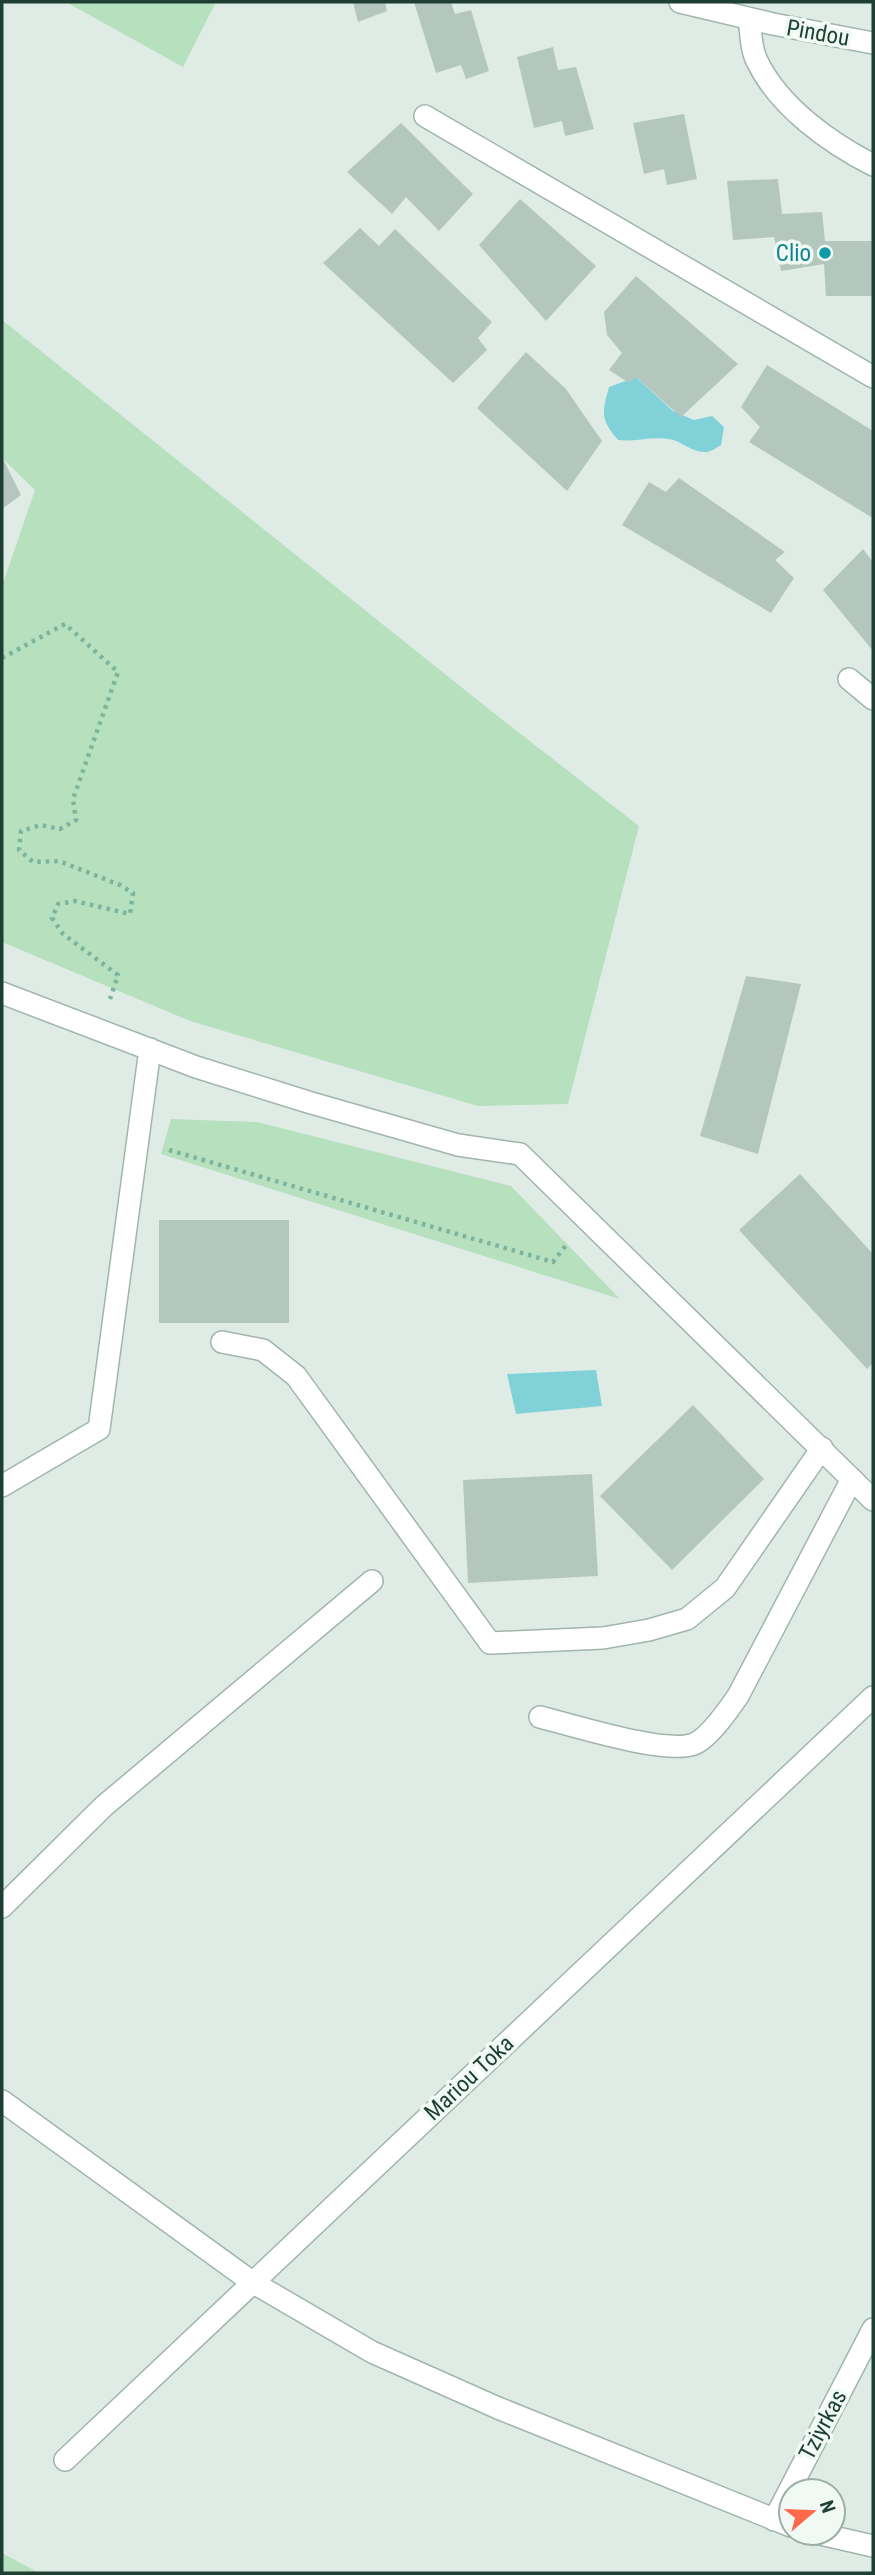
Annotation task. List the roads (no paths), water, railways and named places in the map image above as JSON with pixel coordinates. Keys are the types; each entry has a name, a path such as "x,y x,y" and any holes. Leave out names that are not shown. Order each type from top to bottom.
{"street":[{"name":"Pindou","path":"680,2 749,19 873,43"},
{"path":"749,19 756,60 781,97 820,132 873,165"},
{"path":"425,116 873,377"},
{"path":"849,679 873,699"},
{"path":"2,993 196,1067 308,1102 446,1141 520,1154 873,1500"},
{"path":"2,1486 99,1429 150,1049"},
{"path":"222,1342 263,1350 296,1376 490,1643 603,1638 649,1630 687,1619 725,1588 822,1448"},
{"path":"540,1717 663,1746 694,1744 720,1721 738,1696 852,1479"},
{"path":"2,1907 104,1806 372,1581"},
{"name":"Mariou Toka","path":"65,2460 873,1696"},
{"path":"2,2101 252,2282 372,2352 498,2408 777,2521"},
{"name":"Tziyrkas","path":"804,2477 873,2329"},
{"path":"847,2540 873,2546"}],"water":[{"path":"636,377 673,411 694,420 712,416 724,427 721,445 701,452 669,439 618,440 605,421 605,403 609,387"},
{"path":"596,1370 602,1406 516,1414 507,1374"}],"place":[{"name":"Clio","path":"825,253"}]}
